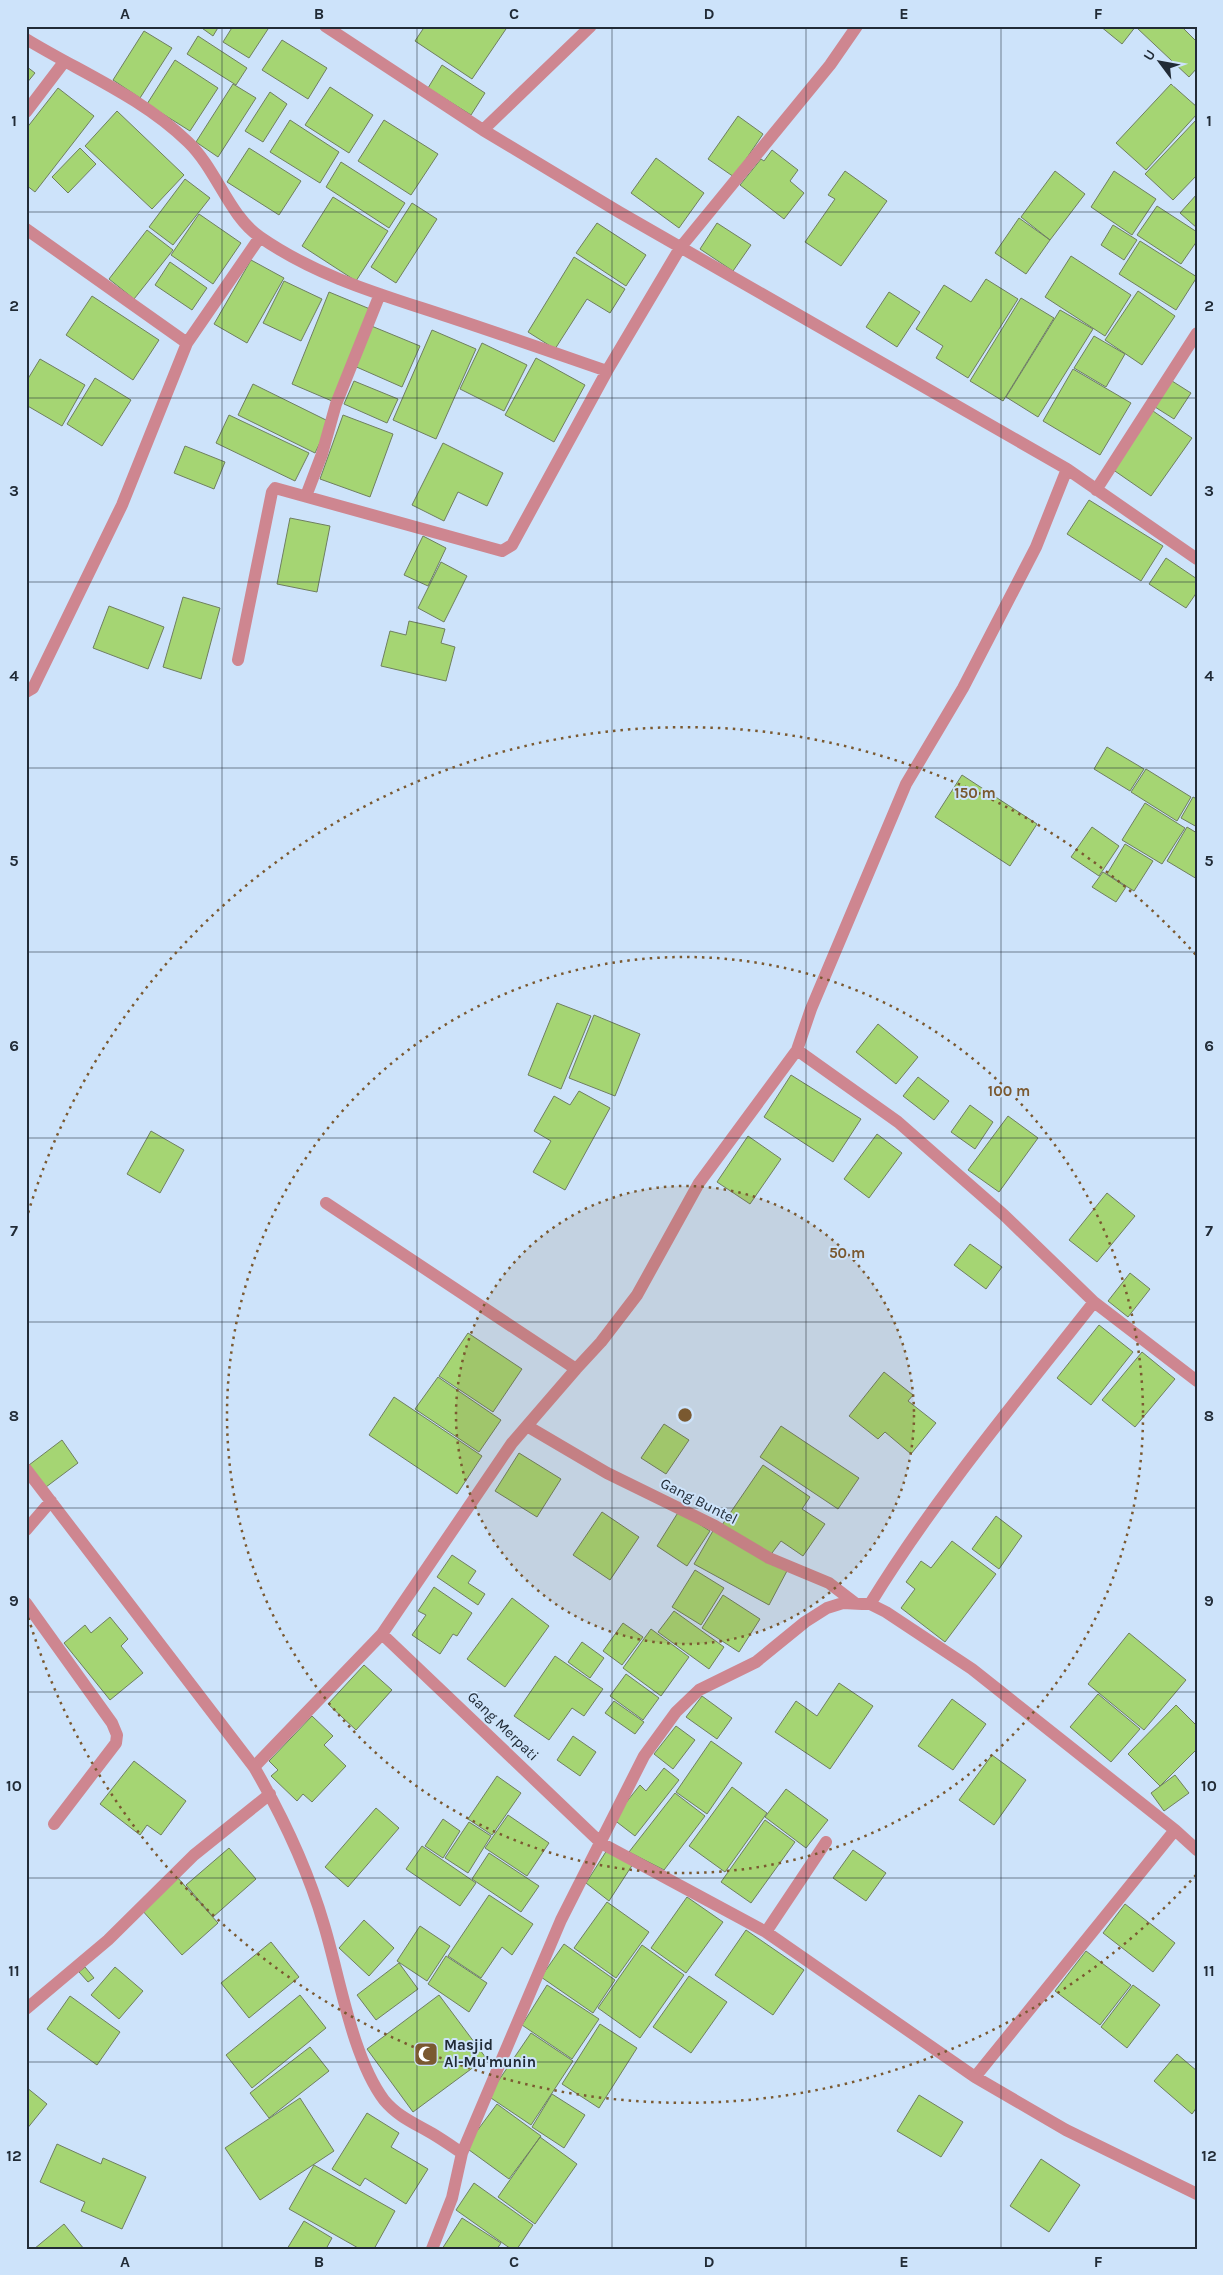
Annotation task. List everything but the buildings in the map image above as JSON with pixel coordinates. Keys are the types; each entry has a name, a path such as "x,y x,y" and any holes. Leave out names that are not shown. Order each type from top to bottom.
{"street":[{"path":"325,26 483,130 680,248 1067,469 1197,559"},
{"path":"483,130 591,26"},
{"path":"238,660 272,492 275,488 502,551 512,545 607,371 680,248 830,64 857,26"},
{"path":"26,39 144,106 172,127 201,156 233,204 239,218 260,237 311,267 380,294 607,371"},
{"path":"26,112 64,62"},
{"path":"26,229 187,343"},
{"path":"26,692 33,688 122,505 187,343 260,237"},
{"path":"306,496 322,454 336,404 380,294"},
{"path":"1096,490 1197,334"},
{"path":"254,1767 382,1634 486,1479 527,1426 596,1348 637,1295 699,1184 797,1050 811,1009 906,784 963,688 1036,547 1067,469"},
{"path":"797,1050 898,1122 1004,1215 1094,1302 1197,1382"},
{"path":"326,1203 576,1369"},
{"path":"870,1604 935,1508 1094,1302"},
{"name":"Gang Buntel","path":"527,1426 607,1473 715,1526 769,1558 829,1583 855,1604"},
{"path":"26,1469 254,1767 270,1794 306,1870 358,2044 376,2087 385,2101 414,2125 433,2134 462,2153"},
{"path":"26,1530 51,1501"},
{"path":"26,1603 112,1723 117,1736 116,1743 106,1757 54,1824"},
{"path":"432,2249 452,2198 462,2153 561,1920 644,1756 676,1712 699,1690 756,1662 805,1622 826,1608 843,1603 870,1604 886,1612 972,1669 1175,1830 1197,1850"},
{"name":"Gang Merpati","path":"382,1634 601,1843 766,1932 975,2077 1066,2130 1197,2194"},
{"path":"26,2009 108,1940 194,1855 270,1794"},
{"path":"975,2077 1175,1830"},
{"path":"766,1932 826,1842"}],"place":[{"name":"Masjid Al-Mu'munin","path":"426,2054"}]}
